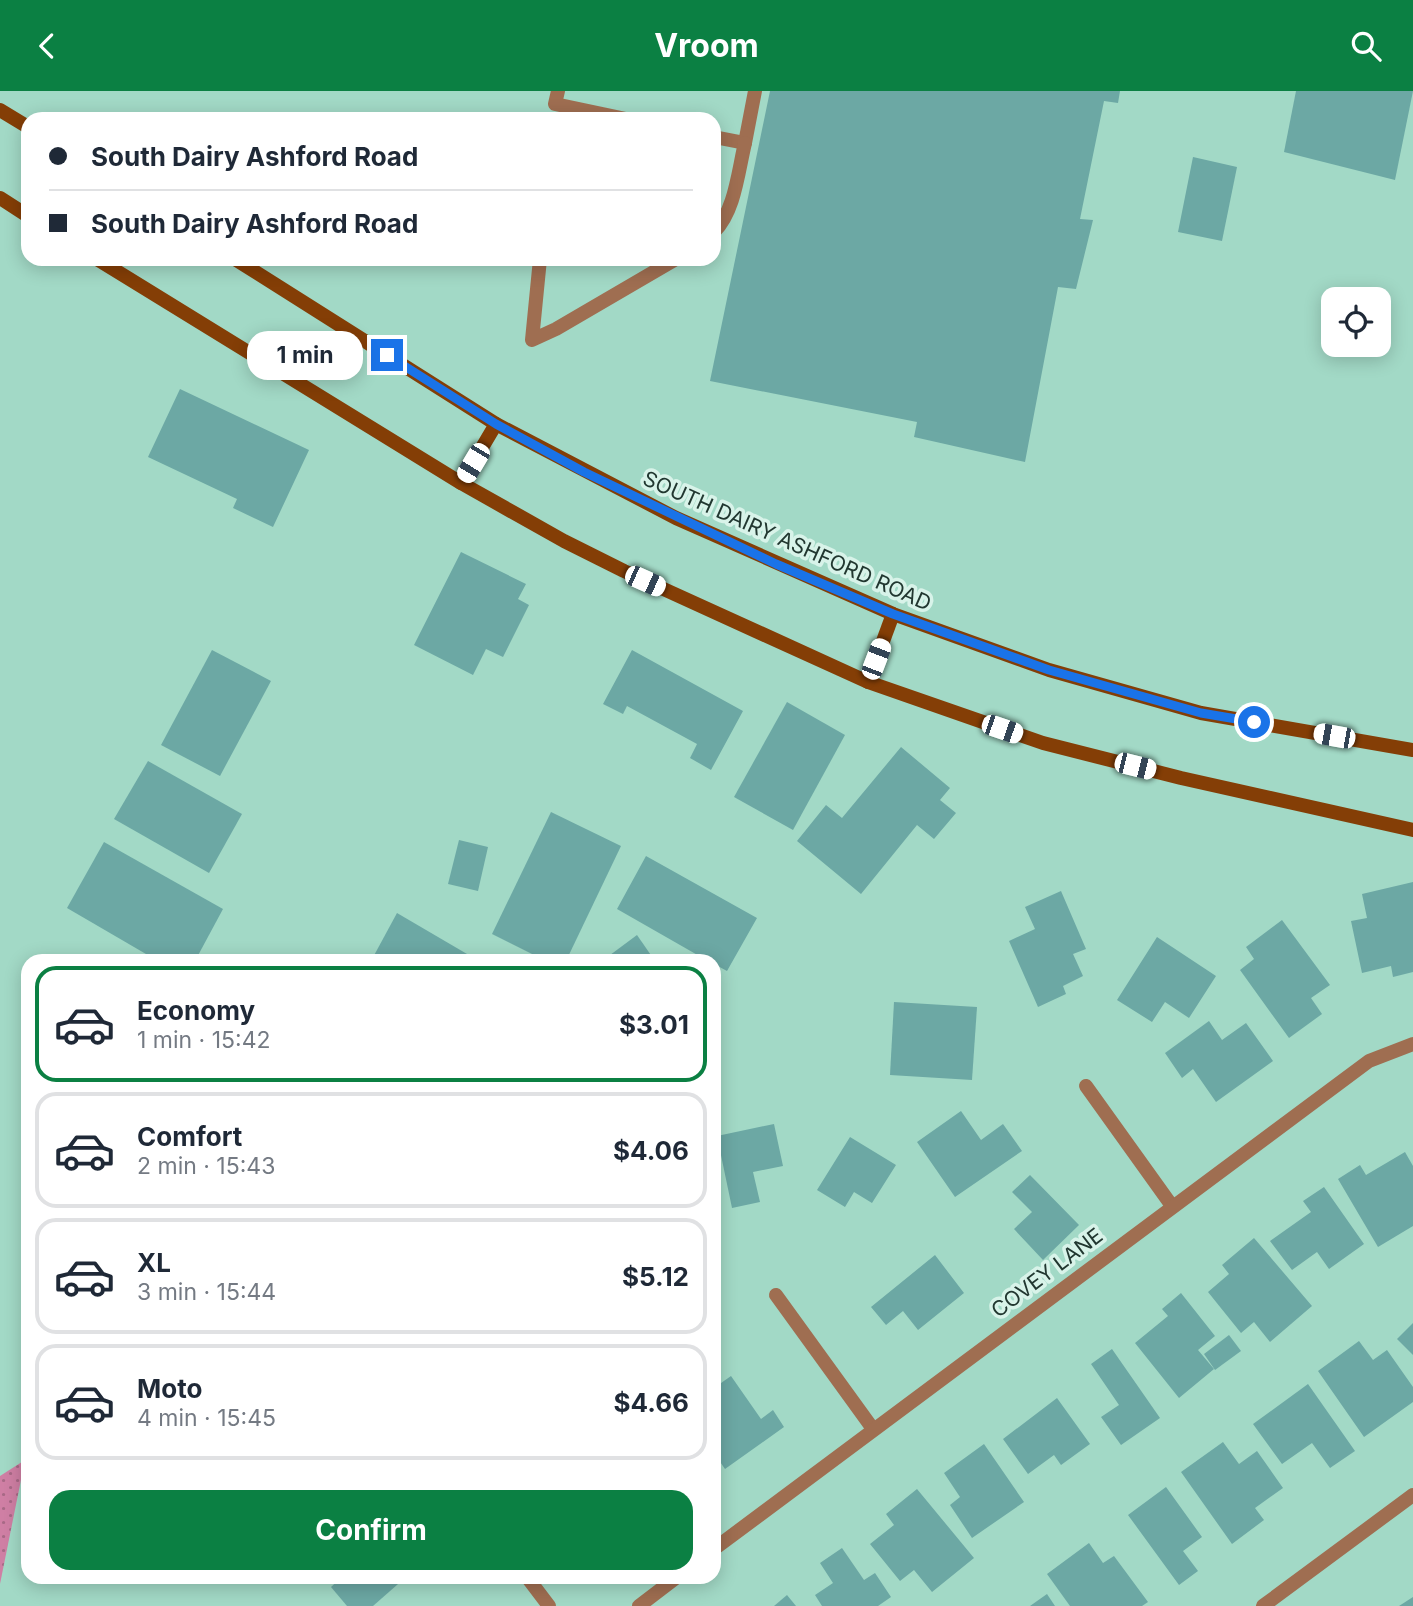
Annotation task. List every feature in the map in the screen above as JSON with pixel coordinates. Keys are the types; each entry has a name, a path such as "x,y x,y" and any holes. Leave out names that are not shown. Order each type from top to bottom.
{"main road":[{"path":"0,110 21,123"},
{"path":"0,198 21,212"},
{"path":"108,266 461,483 564,541 624,572 868,682 1043,743 1181,778 1413,830"},
{"name":"SOUTH DAIRY ASHFORD ROAD","path":"246,266 496,424 584,472 677,518 893,614 1049,670 1201,713 1413,750"},
{"path":"461,483 496,424"},
{"path":"868,682 893,614"}],"street":[{"path":"721,225 729,205 755,91"},
{"path":"555,105 590,112"},
{"path":"721,138 744,143"},
{"path":"539,266 532,340 556,329 664,266"},
{"name":"COVEY LANE","path":"721,1544 1368,1062 1413,1044"},
{"path":"1086,1086 1172,1206"},
{"path":"776,1294 873,1429"},
{"path":"1264,1606 1413,1495"},
{"path":"532,1584 549,1606"},
{"path":"639,1606 668,1584"}],"shaded area":[{"path":"21,1463 21,1480 0,1584 0,1476"}],"building":[{"path":"770,91 1120,91 1118,103 1104,101 1080,219 1093,220 1076,289 1058,287 1025,462 914,437 917,422 710,381"},
{"path":"1296,91 1413,91 1395,180 1284,152"},
{"path":"1193,157 1237,167 1222,241 1178,232"},
{"path":"180,389 309,450 273,527 233,508 237,499 148,457"},
{"path":"461,552 526,584 518,599 529,605 503,657 486,649 473,675 414,645"},
{"path":"212,650 271,681 220,776 161,745"},
{"path":"632,650 743,711 711,770 690,758 697,744 627,706 623,714 603,704"},
{"path":"787,702 845,735 793,830 734,797"},
{"path":"901,747 950,788 940,800 956,813 934,839 917,825 861,894 797,841 826,805 842,818"},
{"path":"148,761 242,814 209,873 114,819"},
{"path":"551,812 621,846 569,954 532,954 492,934"},
{"path":"459,840 488,847 478,891 448,884"},
{"path":"104,842 223,909 199,954 146,954 67,908"},
{"path":"646,856 757,918 727,971 721,968 721,954 696,954 617,909"},
{"path":"1413,882 1413,972 1393,977 1391,966 1362,973 1351,921 1367,918 1362,894"},
{"path":"1061,891 1086,949 1073,954 1083,976 1063,986 1066,994 1038,1007 1009,941 1035,929 1025,907"},
{"path":"397,913 467,954 375,954"},
{"path":"1282,920 1330,985 1311,998 1322,1014 1289,1038 1240,970 1254,959 1246,947"},
{"path":"637,935 650,954 611,954"},
{"path":"1157,937 1216,976 1189,1018 1165,1002 1152,1022 1117,1000"},
{"path":"894,1002 977,1007 972,1080 890,1075"},
{"path":"1209,1021 1222,1040 1246,1023 1273,1061 1216,1102 1193,1069 1182,1078 1165,1053"},
{"path":"961,1111 981,1140 1003,1124 1022,1151 955,1197 917,1142"},
{"path":"774,1124 783,1166 753,1172 760,1202 732,1208 721,1155 721,1135"},
{"path":"850,1137 896,1165 872,1203 854,1192 845,1207 817,1190"},
{"path":"1405,1152 1413,1166 1413,1226 1378,1247 1338,1179 1360,1165 1366,1175"},
{"path":"1030,1175 1079,1225 1043,1260 1014,1229 1032,1212 1012,1192"},
{"path":"1324,1187 1364,1244 1329,1269 1317,1252 1292,1270 1270,1241 1311,1212 1303,1201"},
{"path":"1254,1238 1312,1306 1270,1342 1254,1322 1241,1333 1208,1292 1229,1274 1222,1265"},
{"path":"935,1255 964,1293 918,1330 903,1311 886,1325 871,1307"},
{"path":"1181,1293 1215,1336 1198,1350 1214,1369 1179,1398 1135,1343 1168,1316 1162,1309"},
{"path":"1413,1323 1413,1355 1397,1339"},
{"path":"1229,1335 1241,1351 1215,1370 1204,1354"},
{"path":"1359,1341 1373,1360 1387,1350 1413,1387 1413,1402 1364,1437 1318,1371"},
{"path":"1112,1349 1160,1418 1121,1445 1101,1417 1119,1405 1091,1364"},
{"path":"731,1376 761,1419 773,1410 784,1427 725,1469 721,1463 721,1383"},
{"path":"1308,1384 1355,1451 1330,1468 1312,1443 1282,1464 1253,1424"},
{"path":"1057,1398 1090,1444 1061,1465 1054,1455 1028,1474 1003,1439"},
{"path":"1223,1442 1239,1464 1257,1451 1283,1488 1255,1508 1264,1520 1232,1544 1181,1472"},
{"path":"984,1444 1024,1502 972,1538 950,1505 960,1497 944,1473"},
{"path":"1166,1487 1202,1537 1183,1551 1198,1571 1179,1585 1128,1515"},
{"path":"917,1489 974,1558 932,1592 914,1570 900,1581 870,1544 894,1525 886,1514"},
{"path":"1089,1543 1103,1563 1114,1556 1148,1602 1142,1606 1070,1606 1047,1574"},
{"path":"842,1548 864,1580 875,1573 891,1597 878,1606 822,1606 815,1595 833,1583 820,1563"},
{"path":"334,1584 398,1584 373,1606 347,1606 331,1587"},
{"path":"1047,1594 1055,1606 1030,1606"},
{"path":"787,1595 796,1606 774,1606"},
{"path":"1413,1597 1413,1606 1399,1606"}],"route":[{"path":"387,355 496,424 584,472 776,564 893,614 1049,670 1201,713 1254,722"}]}
